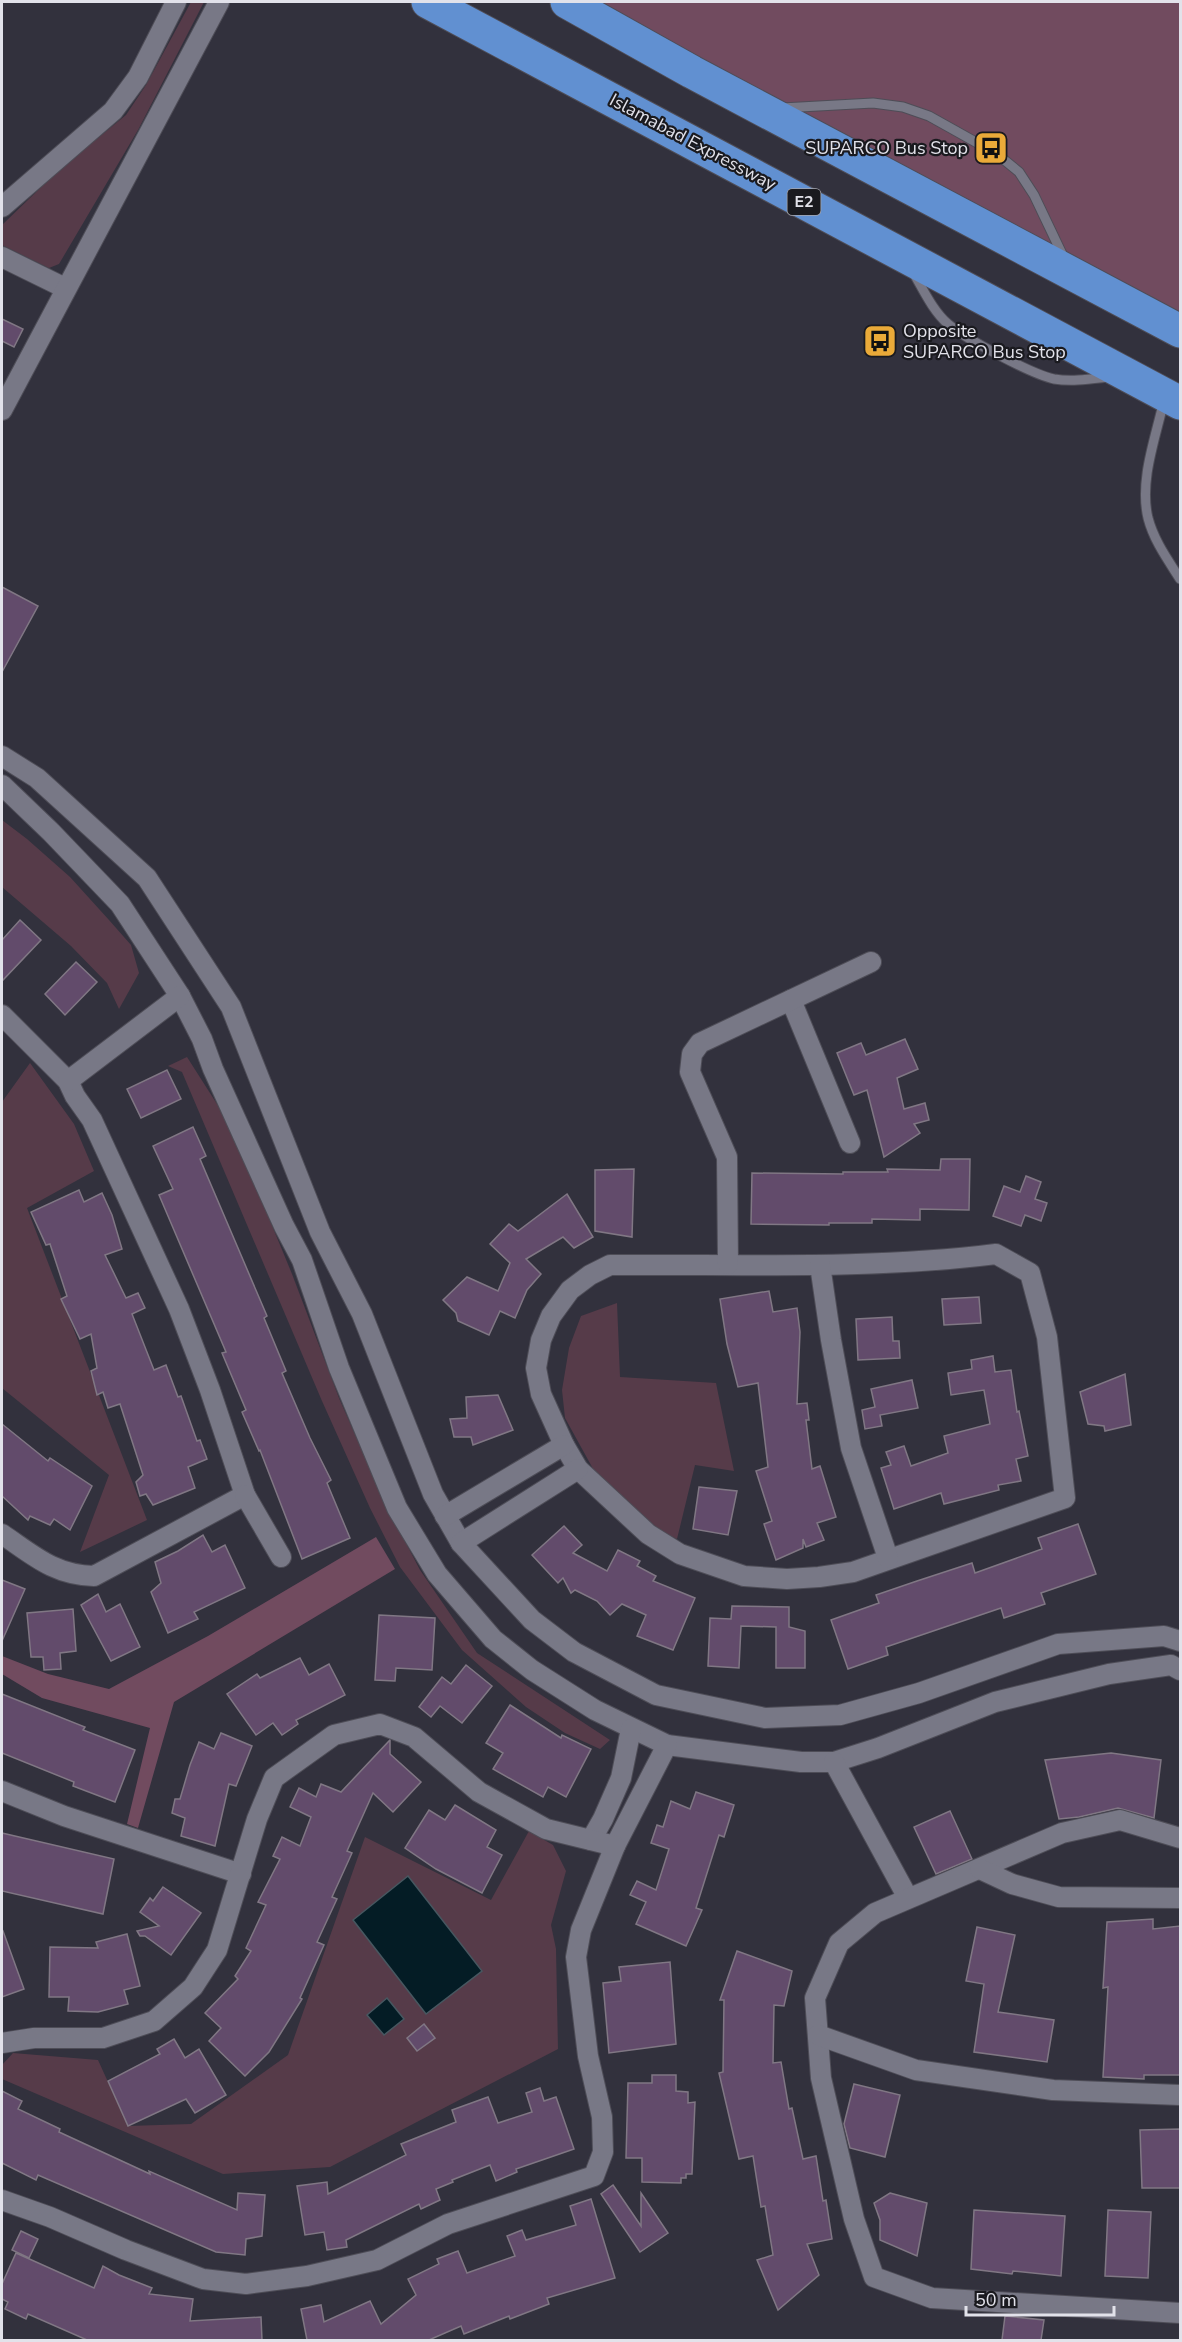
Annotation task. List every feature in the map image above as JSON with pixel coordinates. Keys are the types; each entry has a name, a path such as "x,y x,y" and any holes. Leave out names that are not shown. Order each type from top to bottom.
{"highway":[{"name":"Islamabad Expressway","path":"428,2 1173,399"},
{"path":"567,2 761,109 1180,331"}],"street":[{"path":"2,207 113,111 138,77 176,2"},
{"path":"2,410 219,2"},
{"path":"2,257 65,288"},
{"path":"2,756 37,778 147,878 231,1007 320,1232 362,1314 433,1494 461,1543 532,1620 574,1652 656,1695 765,1718 840,1715 919,1692 1058,1644 1172,1638 1176,1668 1109,1674 995,1702 878,1748 834,1762 801,1762 667,1745 595,1710 532,1670 494,1639 437,1574 397,1508 339,1368 307,1272 218,1079 202,1039 180,996 120,904 2,785"},
{"path":"728,1264 727,1157 690,1072 692,1054 700,1043 871,962"},
{"path":"68,1081 180,996"},
{"path":"791,1000 850,1143"},
{"path":"2,1015 68,1081 75,1096 92,1120 179,1309 210,1390 244,1496 281,1557"},
{"path":"294,1245 320,1232"},
{"path":"996,1254 1030,1274 1047,1337 1065,1498 853,1572 819,1577 787,1579 744,1576 680,1554 648,1534 578,1469 564,1445 541,1394 536,1368 541,1340 551,1316 570,1290 590,1275 610,1265 728,1264 820,1265 943,1260 996,1254"},
{"path":"820,1265 851,1448 888,1558"},
{"path":"445,1516 564,1445"},
{"path":"461,1543 578,1469"},
{"path":"2,1534 48,1565 73,1575 94,1576 244,1496"},
{"path":"2,2043 34,2038 103,2038 154,2021 193,1987 217,1950 257,1819 274,1778 334,1735 380,1724 414,1737 479,1792 546,1829 615,1846"},
{"path":"591,1840 621,1778 631,1729"},
{"path":"2,2200 203,2279 246,2284 308,2276 377,2260 448,2224 594,2176 603,2152 602,2117 588,2056 576,1957 581,1930 615,1846 667,1745"},
{"path":"834,1762 908,1898"},
{"path":"2,1791 64,1816 241,1874"},
{"path":"1180,1838 1120,1820 1062,1833 908,1898 875,1913 839,1943 815,1998 820,2078 854,2219 874,2277 932,2298 1180,2313"},
{"path":"980,1869 1012,1884 1059,1897 1180,1898"},
{"path":"818,2035 916,2070 1053,2090 1180,2095"}],"lane":[{"path":"761,109 873,103 903,107 928,116 997,154 1018,172 1034,195 1071,273"},
{"path":"1173,399 1150,461 1146,489 1148,518 1158,545 1180,579"}],"shaded area":[{"path":"191,2 204,2 138,130 59,264 49,268 2,245 2,225 60,169 126,115 146,85"},
{"path":"578,2 1180,2 1180,314"},
{"path":"2,820 70,877 131,945 139,973 119,1009 107,983 71,946 2,887"},
{"path":"187,1057 231,1126 292,1274 339,1398 386,1505 420,1570 477,1653 610,1740 600,1749 565,1733 526,1707 462,1650 400,1567 370,1508 322,1401 182,1072 168,1066"},
{"path":"30,1063 74,1124 94,1171 27,1208 147,1520 80,1552 109,1475 2,1388 2,1102"},
{"path":"617,1303 620,1377 716,1383 734,1471 695,1465 677,1539 654,1529 597,1476 565,1418 562,1390 569,1348 581,1316"},
{"path":"376,1537 395,1569 174,1702 138,1828 127,1824 150,1728 42,1698 2,1674 2,1656 48,1674 109,1689 208,1636"},
{"path":"529,1831 553,1845 566,1871 551,1925 556,1949 558,2049 330,2167 223,2174 2,2079 2,2065 13,2053 98,2060 128,2126 191,2124 288,2055 365,1837 491,1900"}],"water":[{"path":"408,1876 482,1971 426,2014 353,1920"},
{"path":"387,1998 404,2019 384,2035 367,2015"}],"building":[{"path":"2,319 23,329 14,347 2,341"},
{"path":"2,587 38,606 2,672"},
{"path":"20,920 41,940 2,981 2,940"},
{"path":"76,962 97,982 65,1015 45,994"},
{"path":"905,1039 918,1069 897,1078 904,1109 925,1103 929,1120 914,1124 920,1133 884,1157 867,1090 854,1095 837,1053 861,1043 866,1055"},
{"path":"167,1070 181,1099 141,1118 127,1089"},
{"path":"193,1127 206,1156 200,1159 267,1316 264,1318 286,1371 282,1373 331,1480 327,1483 350,1538 302,1559 260,1450 242,1412 246,1410 222,1353 226,1352 159,1195 173,1189 153,1146"},
{"path":"941,1159 970,1159 969,1210 920,1209 920,1220 872,1219 872,1223 829,1223 829,1225 751,1224 752,1173 843,1174 843,1172 888,1172 887,1169 940,1170"},
{"path":"634,1169 632,1237 595,1231 595,1170"},
{"path":"1026,1176 1041,1182 1035,1199 1047,1203 1041,1221 1025,1215 1021,1226 993,1216 1004,1186 1020,1192"},
{"path":"79,1190 84,1202 102,1193 112,1215 122,1249 105,1255 126,1298 138,1293 145,1308 132,1314 154,1370 166,1365 178,1397 181,1396 197,1441 200,1440 207,1459 188,1467 195,1488 153,1505 146,1494 140,1496 136,1482 143,1475 120,1404 108,1408 103,1392 97,1395 91,1371 97,1368 91,1334 80,1339 61,1299 67,1296 50,1244 46,1245 31,1212"},
{"path":"567,1194 593,1237 574,1248 563,1237 526,1259 541,1274 527,1290 515,1318 500,1311 489,1335 458,1321 456,1313 443,1300 467,1277 498,1291 510,1263 490,1244 509,1224 518,1231"},
{"path":"769,1291 773,1312 797,1308 800,1332 797,1404 807,1403 809,1420 806,1420 812,1469 820,1466 836,1517 817,1523 824,1540 806,1547 803,1539 803,1548 776,1560 764,1524 772,1521 756,1471 768,1467 758,1383 738,1387 727,1344 720,1299"},
{"path":"979,1297 981,1323 944,1325 942,1299"},
{"path":"892,1317 893,1341 899,1341 900,1358 858,1360 856,1319"},
{"path":"993,1356 995,1372 1011,1370 1017,1412 1019,1411 1028,1456 1016,1459 1021,1481 998,1485 999,1490 944,1504 941,1493 894,1509 881,1468 891,1465 886,1452 904,1446 911,1466 948,1453 944,1436 990,1424 984,1390 951,1395 948,1373 972,1369 971,1360"},
{"path":"1125,1374 1131,1425 1105,1431 1104,1426 1088,1424 1080,1392"},
{"path":"912,1380 918,1408 880,1415 882,1426 865,1429 862,1410 875,1407 871,1389"},
{"path":"498,1395 513,1430 473,1445 471,1437 454,1437 450,1419 467,1418 466,1397"},
{"path":"2,1424 48,1461 50,1458 92,1486 70,1530 54,1519 50,1525 30,1516 28,1520 2,1496"},
{"path":"699,1487 737,1491 728,1535 693,1529"},
{"path":"1078,1524 1096,1574 1041,1593 1045,1604 1004,1618 1001,1608 886,1647 888,1655 848,1669 831,1620 879,1603 876,1595 917,1581 972,1563 975,1573 1042,1549 1038,1538"},
{"path":"564,1526 582,1545 573,1553 607,1571 618,1550 640,1561 637,1566 656,1576 653,1581 695,1598 673,1650 637,1636 646,1615 622,1604 610,1615 597,1601 575,1590 571,1593 563,1578 558,1583 532,1555"},
{"path":"203,1535 212,1552 225,1545 245,1588 194,1612 198,1619 168,1633 151,1592 161,1583 155,1562"},
{"path":"2,1580 25,1589 2,1641"},
{"path":"98,1594 106,1612 120,1604 140,1647 111,1661 81,1605"},
{"path":"732,1606 789,1607 789,1627 805,1631 805,1668 776,1668 776,1627 741,1626 739,1668 708,1666 710,1618 731,1619"},
{"path":"73,1609 76,1651 60,1653 61,1669 44,1670 43,1657 31,1657 27,1613"},
{"path":"379,1615 435,1618 432,1670 396,1668 395,1681 375,1680"},
{"path":"300,1658 309,1675 329,1664 345,1695 296,1720 298,1724 282,1735 273,1723 256,1735 227,1694 257,1674 260,1678"},
{"path":"466,1665 492,1686 462,1723 440,1706 431,1717 419,1707 442,1677 451,1684"},
{"path":"2,1694 135,1750 115,1802 73,1786 74,1782 2,1753"},
{"path":"510,1705 561,1738 562,1735 591,1749 566,1797 548,1787 543,1797 493,1769 503,1753 486,1743"},
{"path":"221,1733 252,1746 236,1786 229,1784 215,1846 181,1836 185,1818 172,1813 175,1799 180,1799 199,1742 214,1749"},
{"path":"390,1740 390,1754 421,1782 393,1812 373,1793 347,1851 352,1853 332,1897 337,1899 317,1942 324,1945 300,1998 302,1999 269,2052 245,2076 209,2041 221,2028 205,2013 238,1979 235,1976 251,1951 246,1948 266,1905 258,1902 280,1859 273,1856 282,1837 300,1846 311,1817 290,1807 299,1788 316,1797 321,1784 341,1792"},
{"path":"1111,1753 1161,1760 1154,1818 1118,1808 1059,1819 1045,1760"},
{"path":"696,1792 734,1805 724,1837 719,1835 696,1908 702,1910 686,1946 636,1924 646,1902 630,1895 637,1881 656,1890 669,1849 651,1843 657,1825 663,1827 671,1801 690,1809"},
{"path":"455,1805 496,1830 487,1847 502,1855 482,1893 436,1869 405,1848 429,1810 445,1820"},
{"path":"950,1811 972,1859 936,1874 914,1827"},
{"path":"2,1833 114,1859 103,1914 2,1891"},
{"path":"163,1887 201,1913 171,1955 145,1936 140,1936 137,1931 159,1926 140,1912 150,1898 153,1901"},
{"path":"1153,1919 1153,1929 1180,1926 1180,2075 1144,2075 1144,2079 1103,2077 1108,1987 1103,1988 1107,1922"},
{"path":"977,1927 1015,1935 998,2012 1054,2020 1047,2062 974,2052 984,1984 966,1981"},
{"path":"2,1932 24,1989 2,1997"},
{"path":"127,1934 140,1986 124,1990 128,2004 98,2012 68,2011 69,1997 49,1997 50,1947 98,1948 96,1942"},
{"path":"737,1951 792,1971 784,2006 774,2005 773,2063 781,2062 789,2109 792,2108 803,2159 816,2156 832,2239 807,2244 819,2275 778,2310 757,2260 773,2255 765,2206 761,2207 753,2156 739,2159 719,2073 723,2072 724,2000 720,2000"},
{"path":"670,1962 676,2044 609,2053 603,1983 621,1981 619,1967"},
{"path":"424,2024 435,2038 417,2051 407,2038"},
{"path":"174,2039 185,2058 199,2049 226,2095 195,2113 186,2099 128,2126 108,2081 160,2054 157,2049"},
{"path":"652,2075 676,2075 676,2091 688,2092 688,2103 695,2102 692,2174 686,2174 686,2178 681,2178 681,2183 642,2182 642,2158 626,2158 628,2083 652,2083"},
{"path":"854,2084 900,2095 885,2157 850,2148 844,2124"},
{"path":"540,2088 544,2101 556,2097 574,2149 516,2169 517,2172 496,2181 490,2165 452,2180 453,2182 436,2189 440,2200 421,2209 419,2204 346,2240 347,2247 327,2250 324,2232 305,2235 297,2186 327,2182 328,2194 406,2155 401,2144 456,2122 452,2110 488,2097 498,2123 532,2112 526,2093"},
{"path":"2,2091 22,2101 18,2109 60,2129 59,2132 150,2174 149,2171 237,2210 238,2193 265,2195 262,2236 246,2239 245,2255 216,2252 38,2175 36,2180 2,2163"},
{"path":"1180,2129 1180,2188 1142,2188 1140,2130"},
{"path":"613,2185 641,2226 641,2193 668,2233 640,2252 601,2194"},
{"path":"890,2193 927,2203 917,2256 880,2240 880,2220 874,2203"},
{"path":"591,2199 615,2278 547,2298 549,2304 510,2319 509,2316 464,2334 461,2326 429,2340 307,2340 301,2309 321,2305 324,2322 370,2301 381,2324 416,2295 408,2279 439,2264 437,2259 458,2251 467,2273 515,2256 507,2236 522,2230 526,2240 576,2225 570,2206"},
{"path":"974,2210 1065,2216 1061,2276 1013,2271 1012,2274 971,2269"},
{"path":"1108,2210 1151,2212 1148,2278 1105,2276"},
{"path":"21,2231 38,2239 29,2258 12,2250"},
{"path":"16,2253 94,2288 103,2266 152,2288 149,2294 193,2299 190,2321 261,2317 262,2340 87,2340 28,2314 26,2319 5,2309 8,2302 2,2299 2,2284"},
{"path":"1005,2316 1044,2320 1041,2340 1002,2340"}],"place":[{"name":"SUPARCO Bus Stop","path":"991,148"},
{"name":"Opposite SUPARCO Bus Stop","path":"880,341"}]}
